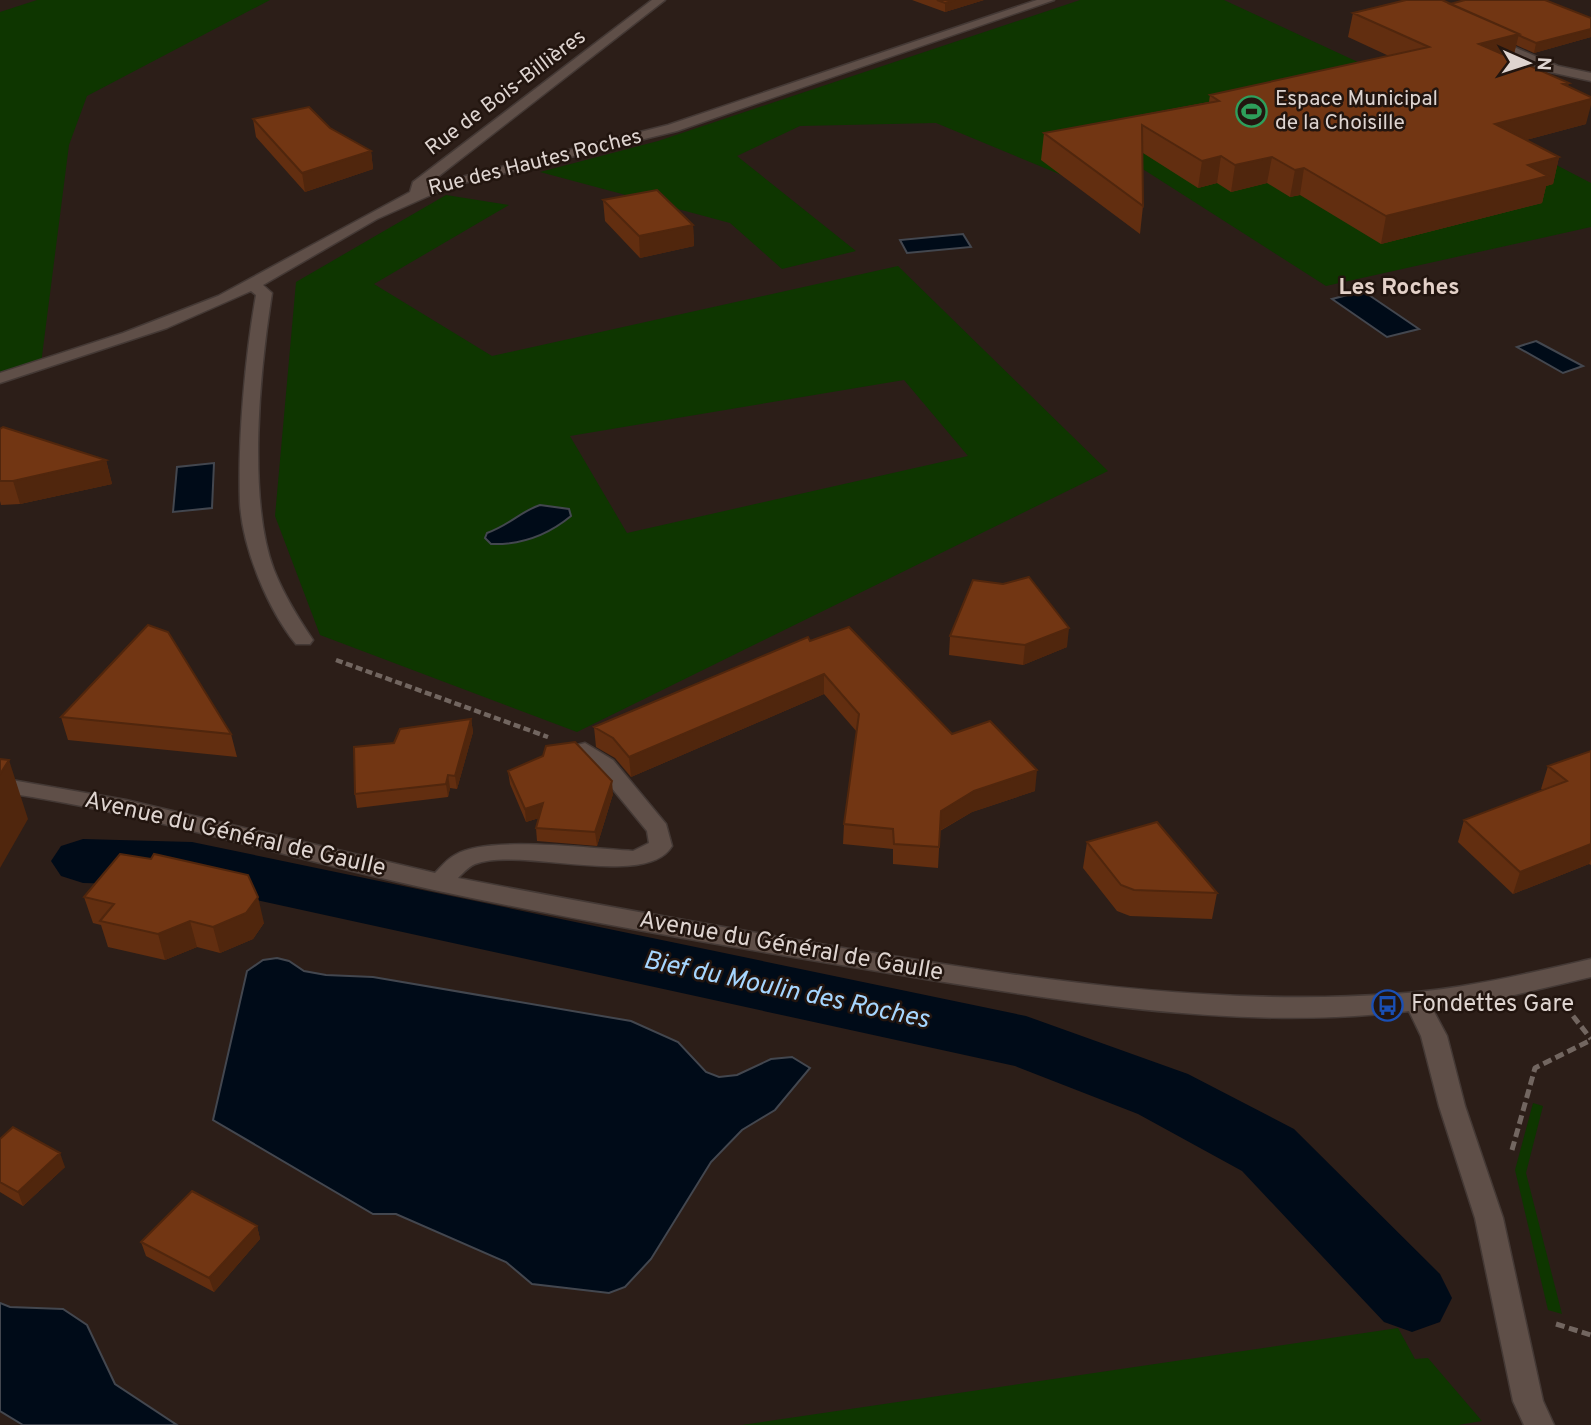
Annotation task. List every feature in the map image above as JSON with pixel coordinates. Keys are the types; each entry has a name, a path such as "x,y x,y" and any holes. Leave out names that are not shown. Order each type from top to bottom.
{"street":[{"name":"Rue de Bois-Billières","path":"415,194 418,185 659,0"},
{"name":"Rue des Hautes Roches","path":"0,378 129,336 252,285 415,194 446,183 672,128 1048,0"},
{"path":"1469,32 1554,69 1591,77"},
{"path":"252,285 264,293 255,348 249,504 264,569 293,628 303,640"},
{"path":"438,883 463,860 478,855 520,853 636,859 661,846 658,829 605,765 585,750"},
{"name":"Avenue du Général de Gaulle","path":"0,785 82,798 438,883 971,979 1184,1003 1285,1007 1416,1003 1546,982 1591,968"},
{"path":"1416,1003 1434,1036 1452,1105 1489,1218 1528,1401 1539,1425"}],"path":[{"path":"303,640 331,658 585,750"},
{"path":"1509,1161 1535,1068 1591,1039 1573,1016"},
{"path":"1546,1320 1591,1335"}],"green space":[{"path":"37,0 270,0 87,96 69,145 41,364 0,378 0,12"},
{"name":"Espace Municipal de la Choisille","path":"1080,0 1224,0 1360,63 1591,183 1591,227 1326,286 1127,159 1064,176 936,123 800,126 737,156 856,251 782,269 730,223 540,172 658,141"},
{"path":"446,195 509,205 374,284 492,356 898,266 1108,471 577,732 320,635 275,516 296,282","holes":["904,380 968,456 627,533 570,436"]},
{"path":"1533,1103 1543,1106 1526,1173 1562,1314 1548,1310 1515,1170"},
{"path":"1398,1328 1415,1359 1428,1358 1482,1421 1458,1425 742,1425"}],"water":[{"path":"963,234 971,247 907,253 900,240"},
{"path":"1363,291 1419,329 1387,337 1332,299"},
{"path":"1536,341 1583,366 1563,373 1517,347"},
{"path":"214,463 212,508 173,512 177,467"},
{"path":"540,505 569,509 571,516 553,529 523,541 491,544 485,538 487,533"},
{"path":"277,958 289,961 304,971 326,975 373,977 631,1021 678,1042 706,1072 719,1077 737,1075 771,1059 792,1057 810,1068 775,1110 742,1130 711,1162 651,1259 625,1287 609,1293 532,1284 506,1262 396,1214 373,1214 213,1120 247,971 263,960"},
{"path":"0,1303 10,1307 63,1309 87,1325 115,1384 177,1425 23,1425 0,1411"}],"building":[{"path":"1406,0 1442,0 1519,34 1479,44 1569,83 1563,84 1591,97 1495,124 1559,157 1528,165 1548,176 1386,216 1304,168 1295,170 1272,157 1235,165 1221,156 1202,161 1142,125 1143,206 1044,133 1219,101 1210,95 1429,47 1353,13"},
{"path":"1465,0 1545,0 1591,18 1591,29 1536,43 1450,4"},
{"path":"309,107 330,128 371,151 302,173 253,119"},
{"path":"657,190 693,225 639,236 603,200"},
{"path":"3,427 106,460 13,481 0,481 0,429"},
{"path":"1029,577 1069,628 1025,645 950,636 973,580 1003,584"},
{"path":"148,625 168,632 231,734 61,717"},
{"path":"849,627 952,734 990,721 1037,770 974,791 941,811 939,847 894,844 893,829 844,824 859,714 824,674 629,757 613,738 594,727 808,637 810,641"},
{"path":"471,719 455,776 448,775 446,784 355,794 354,747 394,743 400,729"},
{"path":"575,742 612,781 595,832 536,828 543,803 525,809 508,771 543,756 546,746"},
{"path":"1591,751 1591,844 1520,872 1464,820 1567,781 1548,766"},
{"path":"0,759 9,760 0,774"},
{"path":"1157,822 1217,893 1134,890 1121,885 1087,842"},
{"path":"120,854 151,859 154,854 248,875 258,897 246,913 213,927 190,921 158,934 100,921 114,904 84,897"},
{"path":"13,1127 60,1153 18,1192 0,1182 0,1139"},
{"path":"192,1191 257,1226 209,1278 141,1242"}],"waterway":[{"name":"Bief du Moulin des Roches","path":"83,861 192,864 1026,1042 1163,1094 1268,1150 1412,1298"}],"place":[{"name":"Espace Municipal de la Choisille","path":"1252,111"},
{"name":"Fondettes Gare","path":"1388,1005"}],"district":[{"name":"Les Roches","path":"1399,288"}]}
